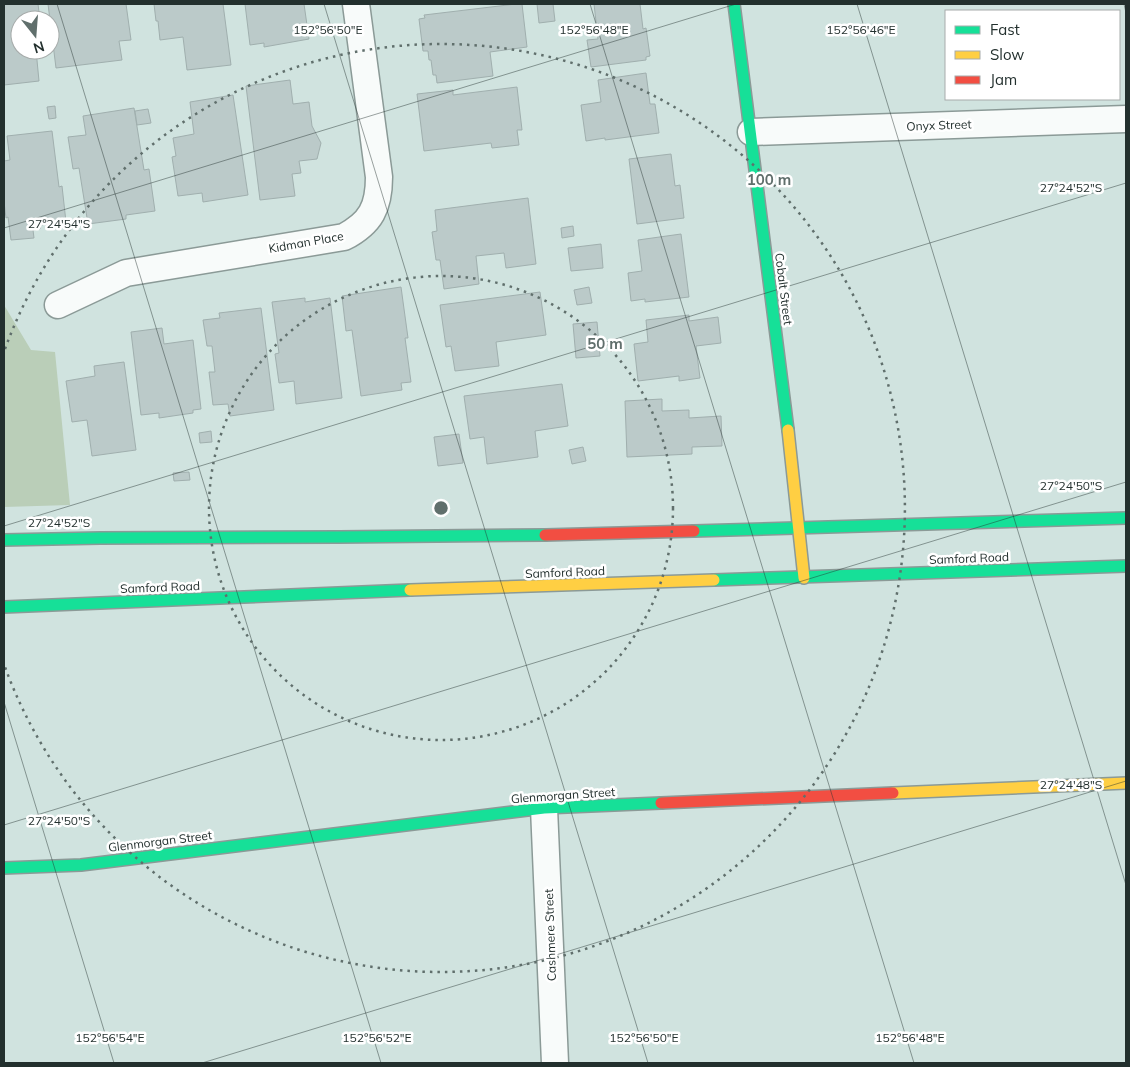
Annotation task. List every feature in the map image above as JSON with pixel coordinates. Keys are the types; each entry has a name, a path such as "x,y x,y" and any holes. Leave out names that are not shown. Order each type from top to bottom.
{"main road":[{"name":"Cobalt Street","path":"734,4 804,578"},
{"path":"4,540 421,537 799,529 1126,518"},
{"name":"Samford Road","path":"4,607 390,591 1126,566"},
{"name":"Glenmorgan Street","path":"4,868 81,865 544,808 1126,783"}],"street":[{"name":"Kidman Place","path":"58,305 126,273 344,237 358,230 376,208 379,194 379,177 356,4"},
{"name":"Onyx Street","path":"751,132 1126,119"},
{"name":"Cashmere Street","path":"544,808 555,1063"}],"green space":[{"path":"4,305 31,350 55,352 70,505 4,507"}],"building":[{"path":"4,4 38,4 39,10 10,10 10,60 37,60 39,81 4,85"},
{"path":"48,4 126,4 131,40 119,41 122,60 56,68 55,60 60,60 60,10 49,10"},
{"path":"154,4 223,4 231,65 187,70 183,37 160,40"},
{"path":"245,4 304,4 309,39 264,47 264,43 250,45"},
{"path":"522,4 527,47 490,52 493,76 437,83 436,75 433,75 428,51 423,51 419,19 425,18 424,15"},
{"path":"537,4 553,4 555,21 539,23"},
{"path":"594,4 640,4 643,29 646,28 650,56 646,57 646,60 591,67 587,40 598,39"},
{"path":"646,73 650,104 655,104 659,133 586,141 581,105 601,102 598,80"},
{"path":"290,80 293,104 309,102 312,126 321,143 317,159 299,161 301,173 292,174 295,196 260,200 246,86"},
{"path":"517,87 522,130 517,130 519,145 492,148 491,143 424,151 417,94 453,90 453,95"},
{"path":"233,95 248,195 203,202 202,193 178,196 172,157 176,156 173,138 194,134 190,102"},
{"path":"55,106 56,118 49,119 47,107"},
{"path":"134,108 144,170 149,169 155,211 126,215 126,219 88,224 79,168 73,169 68,137 86,135 83,116"},
{"path":"148,109 151,123 137,125 135,111"},
{"path":"52,131 59,187 62,186 66,222 40,225 40,229 33,230 34,238 11,240 4,202 4,161 10,160 7,136"},
{"path":"671,154 675,186 680,185 684,218 637,224 629,159"},
{"path":"528,198 536,264 506,268 504,253 476,256 479,284 444,289 440,260 436,260 432,232 437,231 435,210"},
{"path":"573,226 574,236 562,238 561,228"},
{"path":"681,234 689,297 645,302 645,299 631,301 628,273 642,271 638,240"},
{"path":"601,244 603,268 571,271 568,248"},
{"path":"401,287 408,338 405,338 411,382 401,383 402,390 361,396 352,330 346,331 342,296"},
{"path":"589,287 592,303 577,305 574,290"},
{"path":"540,292 546,335 496,342 499,366 455,371 451,346 446,347 440,305"},
{"path":"305,298 305,302 330,298 342,398 296,404 294,381 279,383 275,354 279,353 272,302"},
{"path":"261,308 274,410 230,416 228,404 213,405 209,372 215,372 212,346 207,346 203,320 220,318 219,313"},
{"path":"689,315 689,321 718,317 721,343 696,346 700,378 679,381 679,376 638,381 634,344 648,342 646,320"},
{"path":"597,322 600,356 576,358 573,324"},
{"path":"162,328 164,344 193,340 201,409 193,410 193,413 159,418 159,413 141,415 131,332"},
{"path":"124,362 136,450 92,456 87,420 72,422 66,381 95,376 94,366"},
{"path":"562,384 568,426 535,431 538,457 487,464 484,437 470,439 464,396"},
{"path":"662,399 662,411 689,410 689,418 721,416 722,446 692,447 692,454 627,457 625,401"},
{"path":"211,431 212,442 200,443 199,433"},
{"path":"459,434 463,463 438,466 434,437"},
{"path":"583,447 586,461 572,464 569,450"},
{"path":"189,472 190,480 174,481 173,473"}],"traffic: fast":[{"path":"734,4 788,430"},
{"path":"694,531 1126,518"},
{"path":"4,540 545,535"},
{"path":"714,580 1126,566"},
{"path":"4,607 410,590"},
{"path":"4,868 81,865 544,808 661,803"}],"traffic: slow":[{"path":"788,430 804,578"},
{"path":"410,590 714,580"},
{"path":"893,793 1126,783"}],"traffic: jam":[{"path":"545,535 694,531"},
{"path":"661,803 893,793"}]}
